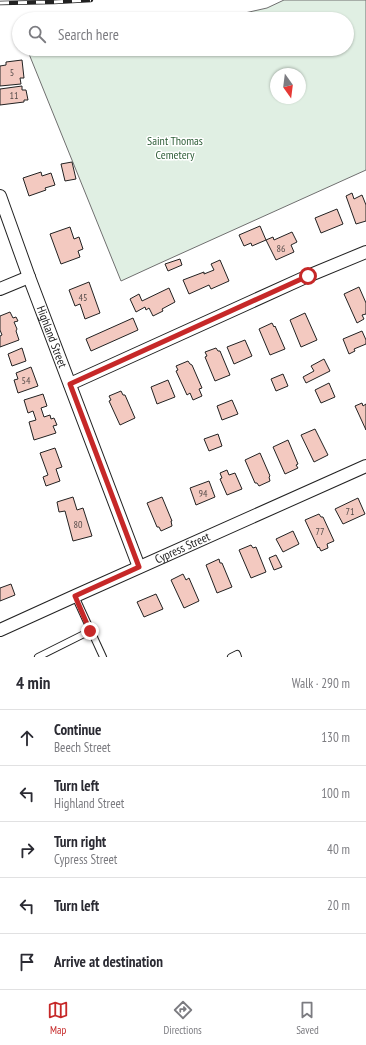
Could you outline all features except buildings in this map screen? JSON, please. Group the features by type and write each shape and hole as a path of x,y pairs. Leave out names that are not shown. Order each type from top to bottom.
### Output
{"street":[{"name":"Highland Street","path":"0,196 29,277 139,567"},
{"path":"70,384 308,276 366,252"},
{"path":"0,289 29,277"},
{"name":"Cypress Street","path":"0,630 366,466"}],"lane":[{"path":"75,596 103,657"},
{"path":"38,657 90,631"},
{"path":"231,657 237,654 238,657"}],"green space":[{"name":"Saint Thomas Cemetery","path":"284,0 366,0 366,170 121,281 30,56 354,56 354,12 249,12 267,8"}],"railway":[{"path":"0,3 91,0"}],"route":[{"path":"90,631 75,596 139,567 70,384 308,276"}]}
